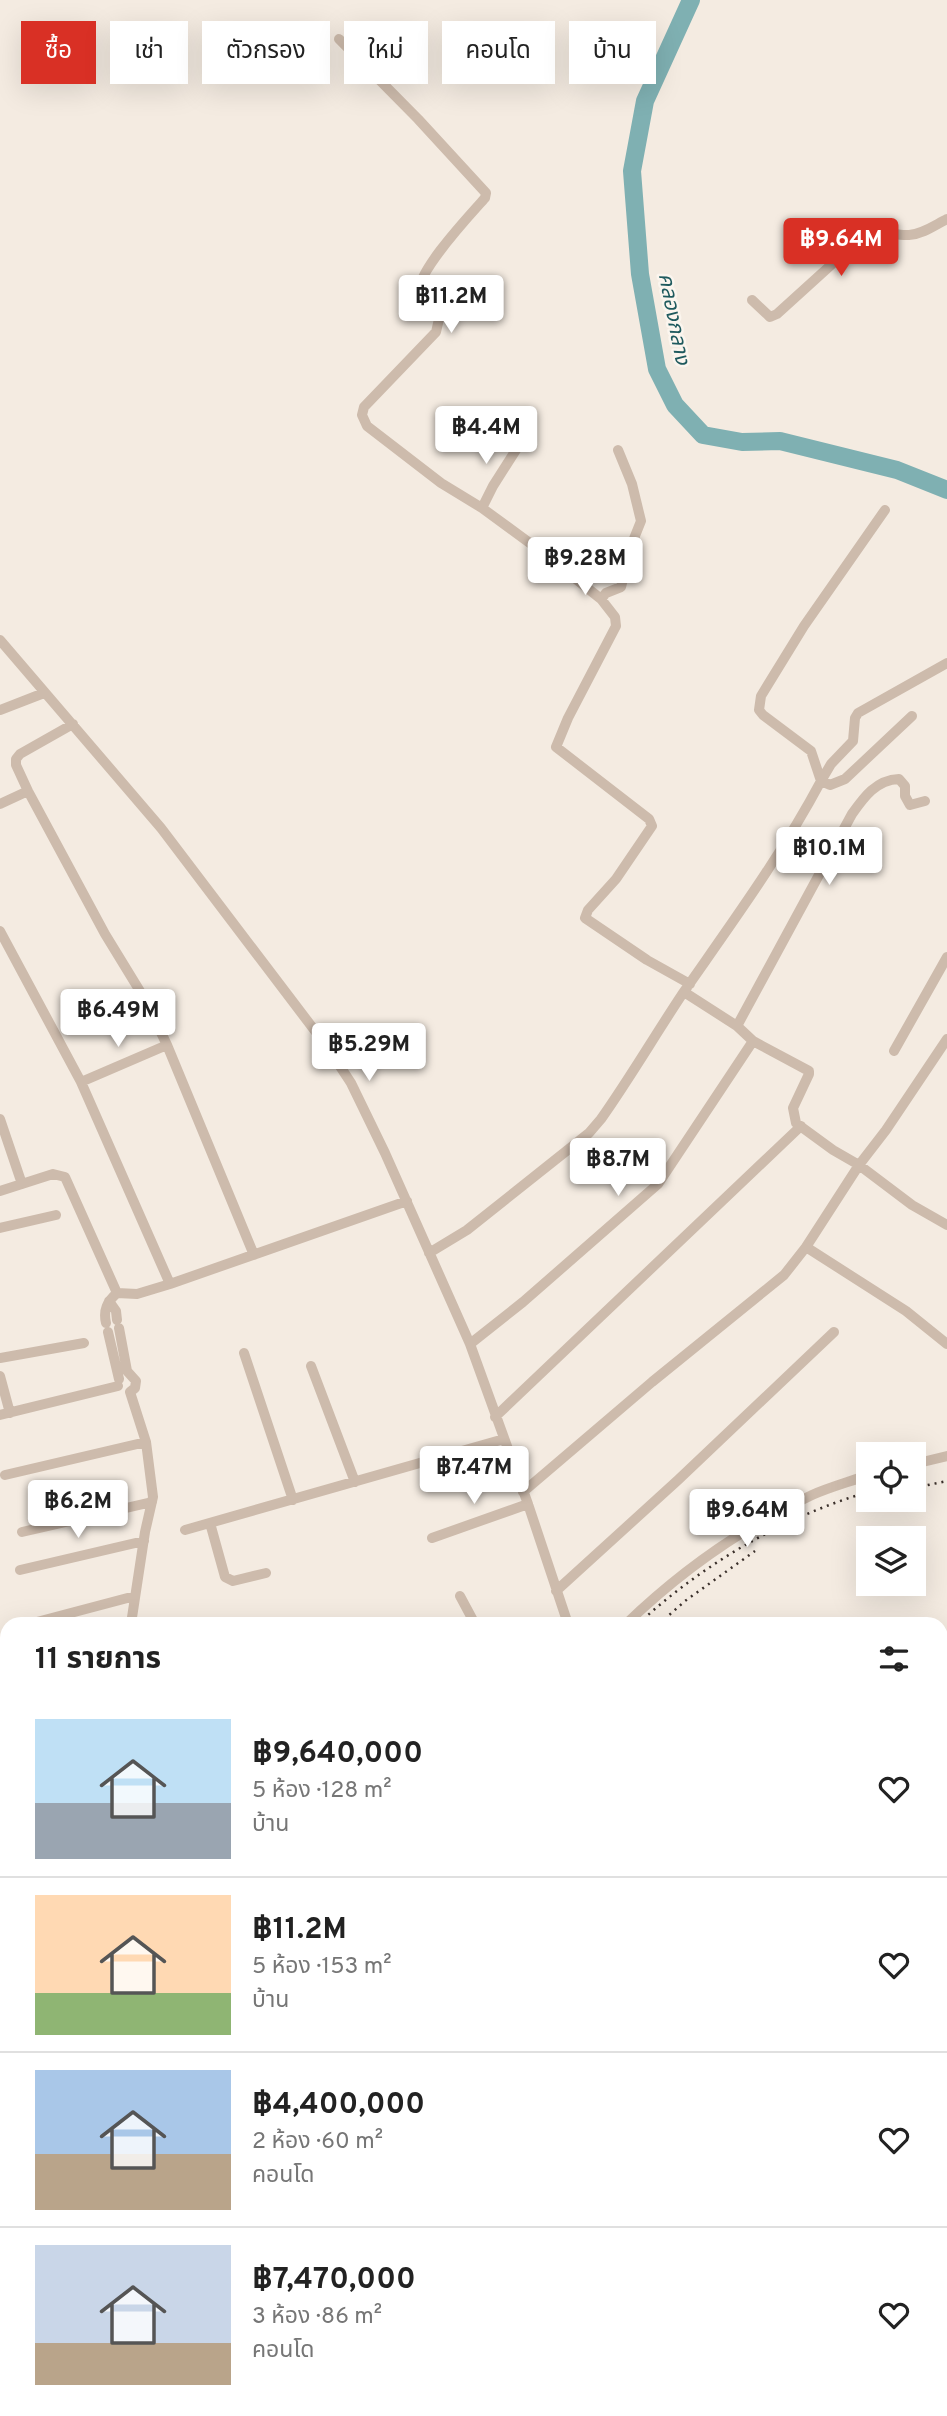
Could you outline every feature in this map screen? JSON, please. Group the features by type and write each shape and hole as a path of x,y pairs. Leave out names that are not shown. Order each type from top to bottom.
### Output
{"street":[{"path":"339,39 486,193 485,198 431,262 421,281 419,292 439,319 436,332 364,407 362,415 367,426 441,483 482,508 542,552 601,599 615,617 616,626 568,718 556,747 649,819 652,826 616,879 588,910 585,918 687,988 753,1041 809,1071 793,1108 794,1119 912,1205 947,1225"},
{"path":"752,300 770,317 777,314 863,236 878,231 910,235 947,219"},
{"path":"482,508 521,442"},
{"path":"601,599 621,587 631,546 641,521 632,484 618,450"},
{"path":"885,510 811,616 761,696 759,710 811,751 821,781 830,785 845,779 912,716"},
{"path":"0,640 161,828 328,1048 351,1083 470,1344 565,1617"},
{"path":"429,1253 467,1230 589,1133 606,1112 750,898 831,764 853,741 858,713 947,663"},
{"path":"0,710 44,693"},
{"path":"73,724 20,754 16,765 105,934 146,1001 167,1045 254,1255"},
{"path":"737,1026 852,814 865,796 884,781 899,779 905,786 905,796 910,805 925,801"},
{"path":"0,804 28,791"},
{"path":"0,931 81,1082 170,1284"},
{"path":"894,1051 947,957"},
{"path":"523,1492 652,1382 784,1275 806,1247 859,1165 947,1039"},
{"path":"470,1344 523,1302 658,1184 753,1041"},
{"path":"81,1082 167,1045"},
{"path":"0,1119 22,1184"},
{"path":"495,1417 801,1126"},
{"path":"0,1191 53,1174 61,1174 67,1180 113,1297 116,1311 112,1326 123,1391 130,1392"},
{"path":"113,1297 137,1294 170,1284 407,1201"},
{"path":"0,1228 56,1215"},
{"path":"806,1247 906,1311 947,1343"},
{"path":"556,1591 834,1332"},
{"path":"0,1358 84,1343"},
{"path":"244,1353 293,1500"},
{"path":"311,1366 355,1482"},
{"path":"0,1376 5,1414 134,1378 136,1385 130,1392"},
{"path":"130,1392 146,1442 152,1502 132,1617"},
{"path":"185,1530 504,1439"},
{"path":"5,1475 146,1442"},
{"path":"926,1461 947,1456"},
{"path":"634,1617 680,1574 737,1536 814,1494 856,1479"},
{"path":"22,1532 152,1502"},
{"path":"432,1538 528,1504"},
{"path":"210,1523 225,1577 233,1581 266,1573"},
{"path":"20,1570 144,1541"},
{"path":"56,1617 135,1596"},
{"path":"460,1596 471,1617"}],"waterway":[{"name":"คลองกลาง","path":"691,0 645,101 632,171 640,274 657,369 675,405 703,435 742,442 780,441 897,470 947,490"}],"railway":[{"path":"926,1485 947,1481"},
{"path":"646,1617 689,1582 746,1545 805,1515 856,1496"},
{"path":"667,1617 755,1551"}]}
